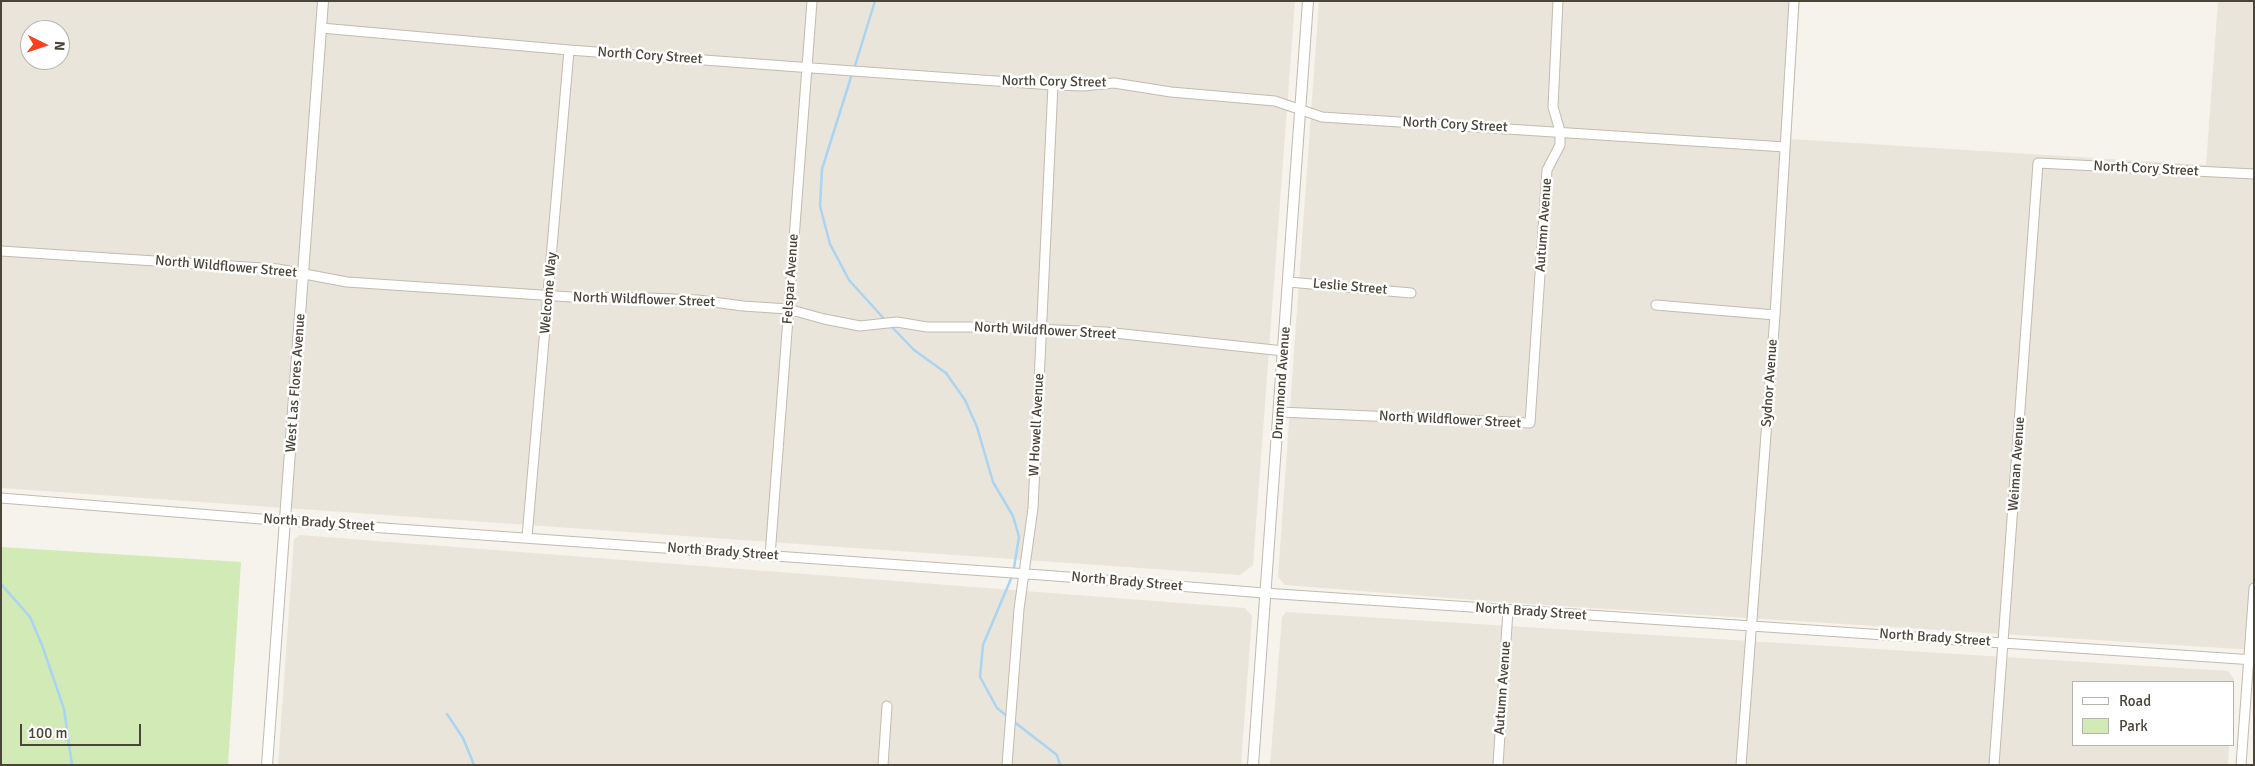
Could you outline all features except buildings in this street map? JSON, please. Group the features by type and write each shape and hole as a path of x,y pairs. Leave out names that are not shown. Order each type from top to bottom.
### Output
{"street":[{"name":"West Las Flores Avenue","path":"267,765 323,1"},
{"name":"Felspar Avenue","path":"770,556 812,1"},
{"name":"Drummond Avenue","path":"1253,765 1264,593 1280,412 1308,1"},
{"name":"Autumn Avenue","path":"1530,423 1547,170 1560,145 1560,131 1553,108 1558,1"},
{"name":"Sydnor Avenue","path":"1741,765 1775,315 1794,1"},
{"name":"North Cory Street","path":"321,28 569,50 807,68 1053,85 1114,83 1171,92 1275,101 1300,108 1310,114 1330,118 1560,131 1785,147"},
{"name":"Welcome Way","path":"528,537 569,50"},
{"name":"W Howell Avenue","path":"1007,765 1019,609 1032,508 1053,85"},
{"name":"North Cory Street","path":"2038,163 2254,174"},
{"name":"Weiman Avenue","path":"1994,765 2038,163"},
{"name":"North Wildflower Street","path":"1,251 278,269 347,282 549,296 698,300 788,309 860,326 897,322 926,327 1105,332 1284,351"},
{"name":"Leslie Street","path":"1289,282 1410,293"},
{"path":"1656,305 1775,315"},
{"name":"North Wildflower Street","path":"1280,412 1530,423"},
{"name":"North Brady Street","path":"1,498 286,521 528,537 1264,593 2251,660"},
{"path":"2241,765 2251,660 2254,588"},
{"name":"Autumn Avenue","path":"1498,765 1508,610"},
{"path":"883,765 887,706"}],"shaded area":[{"path":"1,1 1295,1 1253,565 1240,575 1,488"},
{"path":"1319,1 1800,1 1791,139 2206,165 2218,1 2254,1 2254,650 1512,603 1285,585 1278,577"},
{"path":"300,535 1245,608 1252,616 1241,765 278,765 294,539"},
{"path":"1286,612 2228,671 2234,681 2072,681 2072,746 2229,746 2228,765 1270,765 1282,617"}],"green space":[{"path":"1,547 241,562 228,765 1,765"}],"waterway":[{"path":"854,69 875,1"},
{"path":"852,74 822,169 820,206 830,244 849,280 886,321"},
{"path":"890,325 914,350 946,373 965,400 977,427 993,482 1013,516 1019,537 1013,574 983,645 980,677 997,708 1008,717"},
{"path":"1,584 30,617 42,645 64,709 72,765"},
{"path":"447,714 463,738 474,765"},
{"path":"1013,721 1057,755 1060,765"}]}
